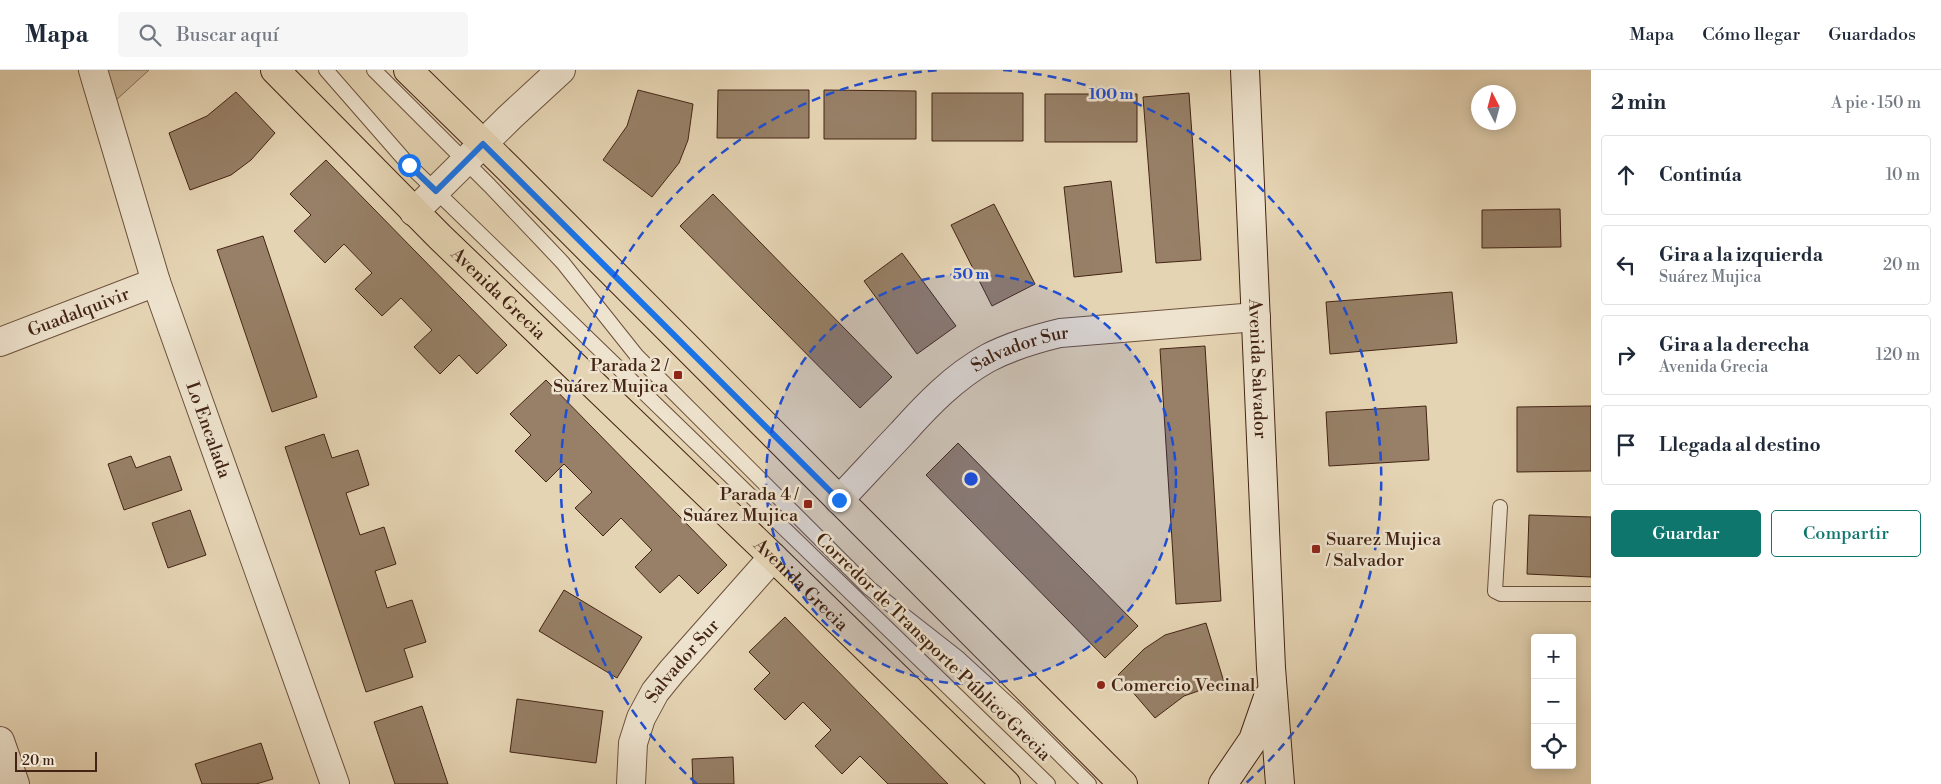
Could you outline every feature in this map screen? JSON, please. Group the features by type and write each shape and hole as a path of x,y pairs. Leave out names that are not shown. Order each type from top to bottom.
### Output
{"main road":[{"name":"Avenida Grecia","path":"275,70 414,212 1006,784"},
{"path":"408,70 474,152 839,500 1123,784"}],"street":[{"name":"Lo Encalada","path":"93,70 156,282 335,784"},
{"path":"414,212 561,70"},
{"name":"Avenida Salvador","path":"1245,70 1271,668 1280,784"},
{"name":"Guadalquivir","path":"0,342 156,282"},
{"name":"Salvador Sur","path":"839,500 938,394 963,373 1013,346 1060,333 1256,316"},
{"name":"Salvador Sur","path":"631,784 633,743 641,718 655,692 773,557"},
{"name":"Avenida Salvador","path":"1223,784 1246,753 1260,724 1269,695 1271,668"},
{"path":"0,741 15,784"}],"lane":[{"name":"Corredor de Transporte Público Grecia","path":"326,70 409,165 1048,784"},
{"name":"Corredor de Transporte Público Grecia","path":"374,70 474,152 637,356 869,588 957,657 1015,710 1089,784"},
{"path":"1500,506 1495,591 1502,594 1591,594"}],"shaded area":[{"path":"106,70 149,70 115,101"}],"building":[{"path":"638,90 693,104 688,140 679,163 652,197 603,160 627,126"},
{"path":"718,90 809,90 809,138 717,138"},
{"path":"824,90 916,91 916,139 824,139"},
{"path":"236,92 275,133 251,160 231,175 190,190 169,133 207,116"},
{"path":"932,93 1023,93 1023,141 932,141"},
{"path":"1189,93 1201,260 1156,263 1143,97"},
{"path":"1045,94 1137,94 1137,142 1045,142"},
{"path":"326,160 507,345 477,374 459,355 440,374 414,347 432,330 401,298 382,316 355,289 372,273 344,244 325,263 294,231 311,215 290,194"},
{"path":"1111,181 1122,272 1074,277 1064,187"},
{"path":"713,194 892,377 860,408 680,226"},
{"path":"994,204 1035,284 992,306 951,225"},
{"path":"1560,209 1561,247 1482,248 1482,210"},
{"path":"263,236 317,397 272,412 217,250"},
{"path":"902,253 956,326 917,354 864,281"},
{"path":"1452,292 1457,343 1330,354 1326,302"},
{"path":"1205,346 1221,601 1176,604 1160,349"},
{"path":"546,380 727,565 698,594 679,575 660,593 635,567 652,550 621,518 603,536 575,508 592,492 564,464 546,482 515,451 531,435 510,414"},
{"path":"1426,406 1429,460 1329,466 1326,412"},
{"path":"1591,406 1591,471 1517,472 1517,407"},
{"path":"324,434 332,458 358,450 369,485 346,493 360,535 384,527 396,564 375,571 387,608 412,600 426,642 404,649 413,677 366,692 285,447"},
{"path":"958,443 1138,626 1105,658 926,475"},
{"path":"131,456 136,468 170,456 182,490 124,510 108,464"},
{"path":"190,510 206,555 168,568 152,523"},
{"path":"1529,515 1591,517 1591,577 1527,574"},
{"path":"564,590 642,637 617,678 539,631"},
{"path":"785,617 948,784 888,784 860,756 842,774 815,746 831,730 803,702 785,720 754,689 770,673 749,652"},
{"path":"1206,623 1224,682 1184,696 1155,718 1118,675 1144,649 1165,635"},
{"path":"517,699 603,711 596,763 510,752"},
{"path":"422,706 448,784 395,784 374,722"},
{"path":"261,743 273,779 256,784 202,784 195,764"},
{"path":"733,757 734,784 693,784 692,759"}],"place":[{"name":"Parada 2 / Suárez Mujica","path":"678,375"},
{"name":"Parada 4 / Suárez Mujica","path":"808,504"},
{"name":"Suarez Mujica / Salvador","path":"1316,549"},
{"name":"Comercio Vecinal","path":"1101,685"}],"route":[{"path":"409,165 436,191 483,144 839,500"}]}
